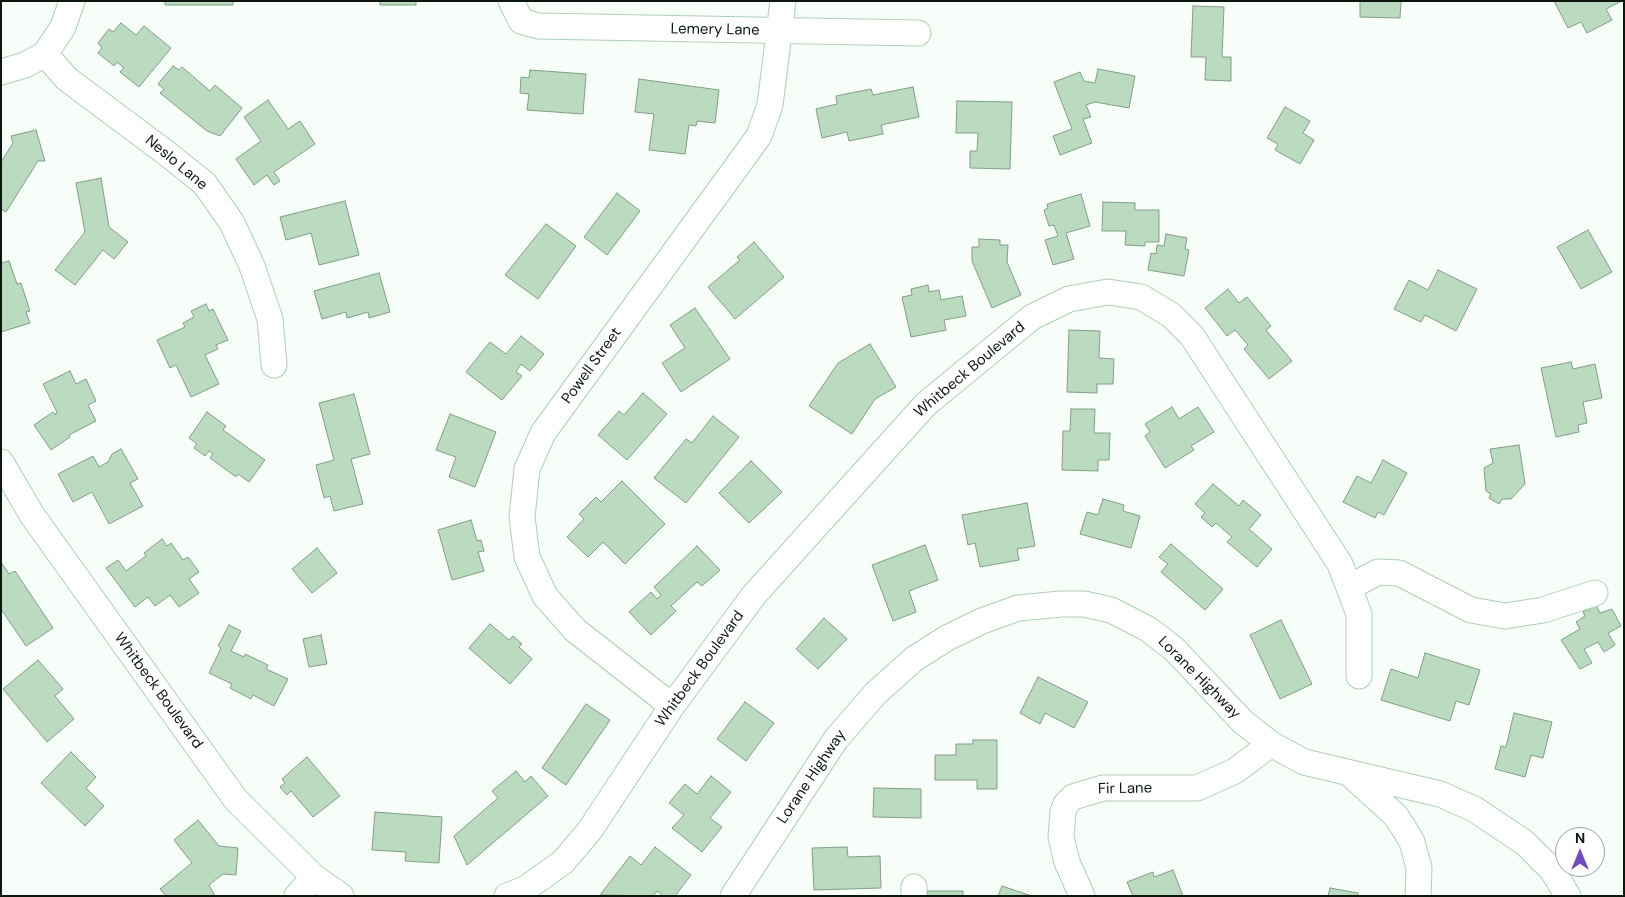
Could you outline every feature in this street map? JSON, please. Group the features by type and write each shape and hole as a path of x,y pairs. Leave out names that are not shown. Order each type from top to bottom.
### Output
{"street":[{"path":"1,72 25,65 45,54 63,27 72,1"},
{"name":"Powell Street","path":"672,706 575,630 545,596 527,557 522,516 526,469 543,433 759,136 770,105 783,1"},
{"name":"Lemery Lane","path":"513,8 520,21 538,26 780,32 918,33"},
{"name":"Neslo Lane","path":"45,54 66,79 205,184 232,223 252,266 270,319 274,365"},
{"name":"Whitbeck Boulevard","path":"507,896 525,889 563,862 590,830 672,706 754,595 926,404 1032,317 1069,299 1089,294 1126,293 1140,297 1158,305 1192,336 1340,564 1350,586 1359,614 1359,676"},
{"name":"Whitbeck Boulevard","path":"1,462 32,515 236,800 314,877 342,896"},
{"path":"1350,586 1378,572 1399,573 1471,610 1505,616 1543,610 1595,593"},
{"name":"Lorane Highway","path":"733,896 836,739 876,693 914,659 947,638 982,621 1018,608 1084,604 1111,610 1148,629 1174,649 1243,722 1271,744 1304,762 1440,794 1474,809 1525,843 1552,870 1568,896"},
{"name":"Fir Lane","path":"1082,896 1067,862 1061,837 1063,812 1072,797 1103,788 1197,788 1235,770 1271,744"},
{"path":"1350,774 1396,816 1405,830 1418,862 1418,896"},
{"path":"297,896 314,877"}],"building":[{"path":"165,1 233,1 233,5 165,5"},
{"path":"380,1 416,1 416,5 380,5"},
{"path":"1360,1 1401,1 1400,18 1360,17"},
{"path":"1554,1 1620,2 1606,9 1612,20 1587,33 1581,22 1568,28"},
{"path":"1193,6 1224,7 1222,57 1231,57 1231,81 1205,80 1206,57 1191,57"},
{"path":"121,23 136,35 144,26 171,48 139,87 120,72 124,68 117,62 114,66 98,53 102,48 98,43 109,29 113,32"},
{"path":"173,66 179,70 182,67 210,91 215,85 242,108 220,136 207,131 160,93 164,89 158,84"},
{"path":"1098,69 1135,76 1129,108 1095,102 1086,105 1091,117 1083,119 1092,143 1060,155 1053,136 1072,129 1054,82 1080,72 1084,81 1095,83"},
{"path":"530,70 586,74 583,114 527,110 529,94 520,93 521,77 529,78"},
{"path":"639,79 719,90 715,123 697,121 696,126 689,125 685,154 649,150 654,114 635,112"},
{"path":"913,87 919,117 881,125 883,134 849,141 847,132 822,138 816,109 837,104 836,96 871,89 873,95"},
{"path":"268,100 288,129 300,121 315,144 274,172 280,181 274,185 267,175 254,185 236,159 261,141 244,117"},
{"path":"957,101 1012,102 1010,169 970,168 970,151 977,151 978,133 956,133"},
{"path":"1285,107 1310,121 1303,133 1314,140 1300,164 1275,150 1278,144 1267,138"},
{"path":"36,130 45,161 38,161 6,212 1,209 1,162 13,143 11,136"},
{"path":"101,178 109,227 128,242 114,259 103,250 75,285 55,270 85,232 76,183"},
{"path":"617,193 640,211 607,255 584,237"},
{"path":"1081,194 1090,226 1066,233 1074,259 1053,265 1045,240 1058,236 1054,225 1049,226 1044,210 1048,208 1047,204"},
{"path":"345,201 359,255 319,265 311,233 286,240 280,217"},
{"path":"1103,202 1135,203 1135,210 1159,210 1159,242 1145,242 1145,246 1125,245 1126,231 1102,231"},
{"path":"546,224 576,246 538,299 505,275"},
{"path":"1588,230 1612,272 1581,289 1557,247"},
{"path":"1166,234 1187,238 1185,249 1189,250 1184,276 1148,270 1151,253 1156,254 1157,245 1164,246"},
{"path":"979,239 1000,240 1000,245 1008,245 1007,262 1021,295 992,308 972,261 972,247 979,247"},
{"path":"754,242 784,277 735,319 708,287 740,260 737,257"},
{"path":"9,261 17,284 21,283 30,311 26,312 30,323 1,332 1,263"},
{"path":"1438,270 1477,289 1456,331 1425,315 1421,322 1394,309 1409,280 1428,290"},
{"path":"379,273 390,312 369,318 368,312 347,318 346,312 322,319 314,291"},
{"path":"928,285 929,292 939,290 941,300 962,296 966,316 944,320 946,330 911,337 902,297 912,295 911,289"},
{"path":"1228,289 1239,303 1247,297 1271,326 1266,330 1292,361 1269,379 1244,349 1248,345 1235,330 1227,336 1205,308"},
{"path":"206,304 209,311 213,309 228,340 216,345 218,349 205,355 219,384 191,397 176,365 170,368 157,340 185,327 183,323 194,317 191,311"},
{"path":"695,308 730,359 681,392 662,363 685,348 670,325"},
{"path":"1069,330 1100,331 1099,358 1114,359 1113,384 1097,384 1097,393 1067,392"},
{"path":"521,336 544,354 530,371 521,364 516,372 522,376 502,400 466,372 490,342 506,354"},
{"path":"870,344 896,387 875,399 852,434 809,406 838,363"},
{"path":"1571,362 1573,369 1595,364 1602,398 1583,402 1587,423 1578,425 1579,432 1556,437 1541,368"},
{"path":"70,371 76,384 86,379 96,401 88,405 96,421 69,435 70,437 51,450 34,425 53,412 55,415 57,412 43,384"},
{"path":"643,393 667,414 627,460 598,435 619,411 624,415"},
{"path":"354,394 370,454 351,459 363,504 334,511 330,496 324,498 316,465 334,460 319,403"},
{"path":"1172,407 1179,419 1198,407 1214,432 1191,446 1194,450 1165,468 1145,436 1150,432 1145,424"},
{"path":"1071,409 1095,409 1094,433 1110,433 1109,460 1098,460 1098,471 1062,470 1063,431 1070,431"},
{"path":"207,412 226,426 223,430 265,460 249,482 238,474 236,477 210,458 213,454 209,451 205,456 194,448 197,444 189,438"},
{"path":"450,414 496,432 475,487 449,477 456,457 436,450"},
{"path":"713,416 739,437 686,503 654,478 686,439 692,443"},
{"path":"1519,445 1525,484 1511,499 1502,499 1499,504 1489,498 1491,494 1486,491 1484,468 1493,463 1490,449"},
{"path":"121,449 138,479 130,483 143,506 109,524 92,492 73,502 58,474 93,456 99,467 108,462 112,454"},
{"path":"1383,460 1407,473 1384,515 1378,512 1375,518 1343,502 1357,476 1371,483"},
{"path":"751,461 782,492 749,523 719,493"},
{"path":"622,481 665,524 625,564 603,542 588,557 567,537 584,519 579,514 596,497 601,502"},
{"path":"1213,484 1239,506 1243,500 1261,515 1249,529 1272,549 1257,567 1227,542 1232,537 1216,523 1212,527 1201,517 1205,513 1195,504"},
{"path":"1103,499 1124,505 1123,511 1140,516 1131,548 1080,534 1087,512 1098,515"},
{"path":"1027,503 1035,546 1017,549 1019,560 980,567 975,543 968,545 962,515"},
{"path":"471,520 477,541 481,540 484,551 478,552 484,571 452,580 438,530"},
{"path":"162,539 167,546 171,543 183,560 188,557 199,572 189,579 199,593 179,607 170,595 155,606 148,597 135,607 106,568 118,560 126,571 146,556 144,553"},
{"path":"1171,544 1223,589 1205,610 1161,572 1168,564 1159,557"},
{"path":"925,545 938,580 909,591 916,612 893,621 872,565"},
{"path":"697,546 720,570 702,586 697,582 671,606 676,611 651,635 629,612 651,592 657,599 661,595 654,587"},
{"path":"317,548 337,573 312,593 292,569"},
{"path":"1,562 9,574 15,571 53,628 26,646 1,609"},
{"path":"1596,605 1600,613 1612,609 1621,626 1608,633 1615,645 1604,652 1598,642 1584,649 1592,663 1580,669 1561,640 1580,629 1576,622 1585,616 1583,612"},
{"path":"824,618 847,639 818,669 796,649"},
{"path":"1281,620 1312,684 1280,699 1250,635"},
{"path":"490,624 509,640 513,636 522,644 519,647 532,659 510,684 469,648"},
{"path":"229,625 241,631 231,651 244,657 245,654 268,665 266,669 288,679 274,706 253,695 251,699 230,688 232,684 209,673 221,648 218,646"},
{"path":"321,635 327,664 309,667 303,639"},
{"path":"1425,653 1480,670 1469,705 1456,701 1450,721 1381,700 1391,669 1418,678"},
{"path":"38,660 63,689 55,696 74,719 47,742 3,689"},
{"path":"1038,677 1088,702 1074,728 1045,713 1040,724 1020,713"},
{"path":"745,702 774,723 746,761 717,739"},
{"path":"586,704 610,720 566,785 542,768"},
{"path":"1514,713 1552,722 1543,758 1531,755 1525,777 1495,769 1501,746 1506,747"},
{"path":"973,740 997,740 997,789 977,789 977,780 935,780 935,755 956,755 956,744 973,744"},
{"path":"71,752 96,777 86,788 104,806 85,826 41,783"},
{"path":"307,757 340,796 313,817 291,791 287,795 280,787 285,783 282,779"},
{"path":"516,771 525,782 531,776 548,796 467,865 454,836 498,798 492,791"},
{"path":"711,776 731,792 710,818 722,827 702,852 672,828 684,815 669,803 685,784 697,794"},
{"path":"874,788 921,789 921,818 873,817"},
{"path":"375,812 442,817 439,863 405,861 406,852 372,850"},
{"path":"198,820 219,846 238,848 236,875 223,874 209,885 215,896 166,896 160,889 192,863 174,840"},
{"path":"655,847 691,875 675,896 663,896 657,891 653,896 600,895 630,856 641,865"},
{"path":"847,847 848,857 880,856 881,888 814,890 812,848"},
{"path":"1173,870 1183,896 1133,896 1127,882 1153,872 1154,877"},
{"path":"1002,886 1032,896 998,896"},
{"path":"1330,888 1358,893 1358,896 1328,896"},
{"path":"927,891 963,891 963,896 927,896"}]}
